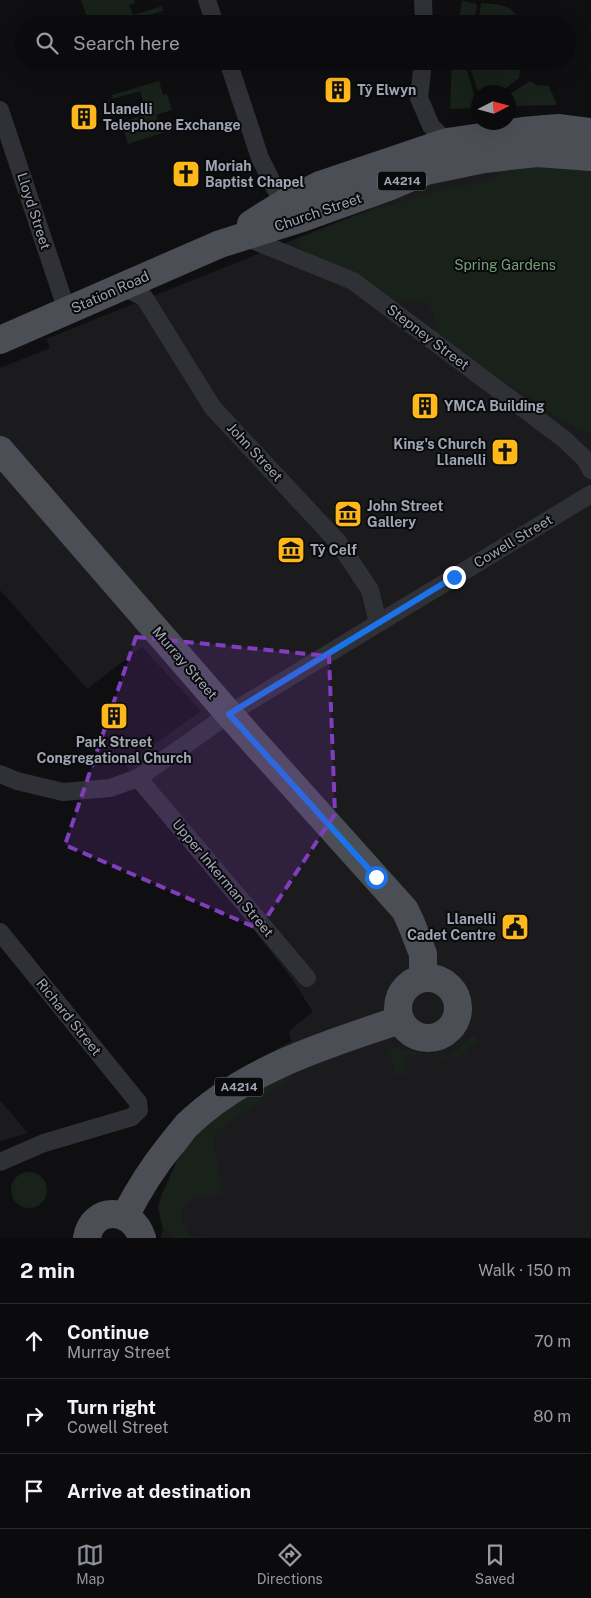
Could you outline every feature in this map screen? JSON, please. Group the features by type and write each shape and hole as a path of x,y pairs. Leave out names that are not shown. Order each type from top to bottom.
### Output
{"main road":[{"name":"A4214","path":"232,240 291,212 320,185 447,142 558,128 591,132"},
{"name":"Church Street","path":"291,212 388,187 426,171 484,159 537,153 591,157"},
{"name":"Station Road","path":"0,340 232,240"},
{"name":"Murray Street","path":"0,450 229,714 405,910 412,923 423,954 423,978"},
{"path":"423,978 440,980 450,987 456,997 458,1008 457,1018 450,1029 442,1035 429,1039 413,1034 404,1026 398,1011 399,1000 406,988 414,981 423,978"},
{"name":"A4214","path":"125,1216 144,1181 162,1156 187,1126 213,1103 255,1076 293,1057 400,1020"},
{"path":"87,1238 92,1224 110,1214 125,1216 134,1222 142,1238"}],"street":[{"path":"207,0 212,15"},
{"path":"422,0 423,15"},
{"path":"231,70 260,158 291,212"},
{"path":"422,70 419,98 431,126 447,142"},
{"name":"Lloyd Street","path":"0,110 67,311"},
{"name":"Stepney Street","path":"232,240 353,281 564,438 585,459 591,470"},
{"name":"John Street","path":"122,287 144,297 213,408 338,542 370,590 378,623"},
{"name":"Cowell Street","path":"0,774 17,782 63,792 110,788 138,778 229,714 591,494"},
{"name":"Upper Inkerman Street","path":"138,778 307,978"},
{"name":"Richard Street","path":"0,932 138,1102 139,1110 132,1118 44,1143 0,1162"}],"highlighted area":[{"path":"136,637 329,656 335,814 259,929 65,845"}],"shaded area":[{"path":"591,164 591,1238 160,1238 163,1229 158,1207 182,1150 290,1069 277,1048 292,1041 289,1035 291,1029 313,1012 292,979 125,765 201,711 142,647 87,689 0,590 0,368 50,348 46,339 462,172"},
{"path":"0,1100 28,1133 0,1141"}],"green space":[{"path":"81,0 134,0 135,3 129,5 133,15 86,15"},
{"path":"462,1 477,4 475,15 460,15"},
{"path":"481,3 505,6 515,15 479,15"},
{"path":"162,6 163,11 150,15 133,15"},
{"path":"452,70 467,70 471,85 471,108 450,109"},
{"path":"471,70 520,70 519,78 510,85 476,85"},
{"path":"159,81 163,95 167,94 172,110 156,115 160,128 177,123 178,128 128,144 121,122 147,114 140,91 113,99 112,95"},
{"path":"531,81 536,85 549,86 557,105 516,106 516,90"},
{"name":"Spring Gardens","path":"537,163 591,167 591,433 562,420 434,335 434,316 425,301 409,300 393,308 301,252 299,248 302,237 372,210 458,185 473,185 497,178 504,168"},
{"path":"473,1035 478,1041 460,1056 441,1059 441,1056 450,1055"},
{"path":"393,1048 416,1051 416,1055 405,1055 403,1058 405,1074 395,1076 393,1061 388,1055"},
{"path":"290,1070 294,1078 218,1130 213,1136 222,1195 204,1196 188,1201 182,1215 190,1235 206,1238 175,1238 163,1229 158,1207 182,1150 201,1128 242,1096"},
{"path":"29,1172 36,1173 42,1177 46,1183 46,1197 42,1203 36,1207 29,1208 22,1207 16,1203 12,1197 11,1190 12,1183 16,1177 22,1173"}],"place":[{"name":"Tŷ Elwyn","path":"338,90"},
{"name":"Llanelli Telephone Exchange","path":"84,117"},
{"name":"Moriah Baptist Chapel","path":"186,174"},
{"name":"YMCA Building","path":"425,406"},
{"name":"King's Church Llanelli","path":"505,452"},
{"name":"John Street Gallery","path":"348,514"},
{"name":"Tŷ Celf","path":"291,550"},
{"name":"Park Street Congregational Church","path":"114,716"},
{"name":"Llanelli Cadet Centre","path":"515,927"}],"route":[{"path":"376,877 229,714 454,577"}]}
